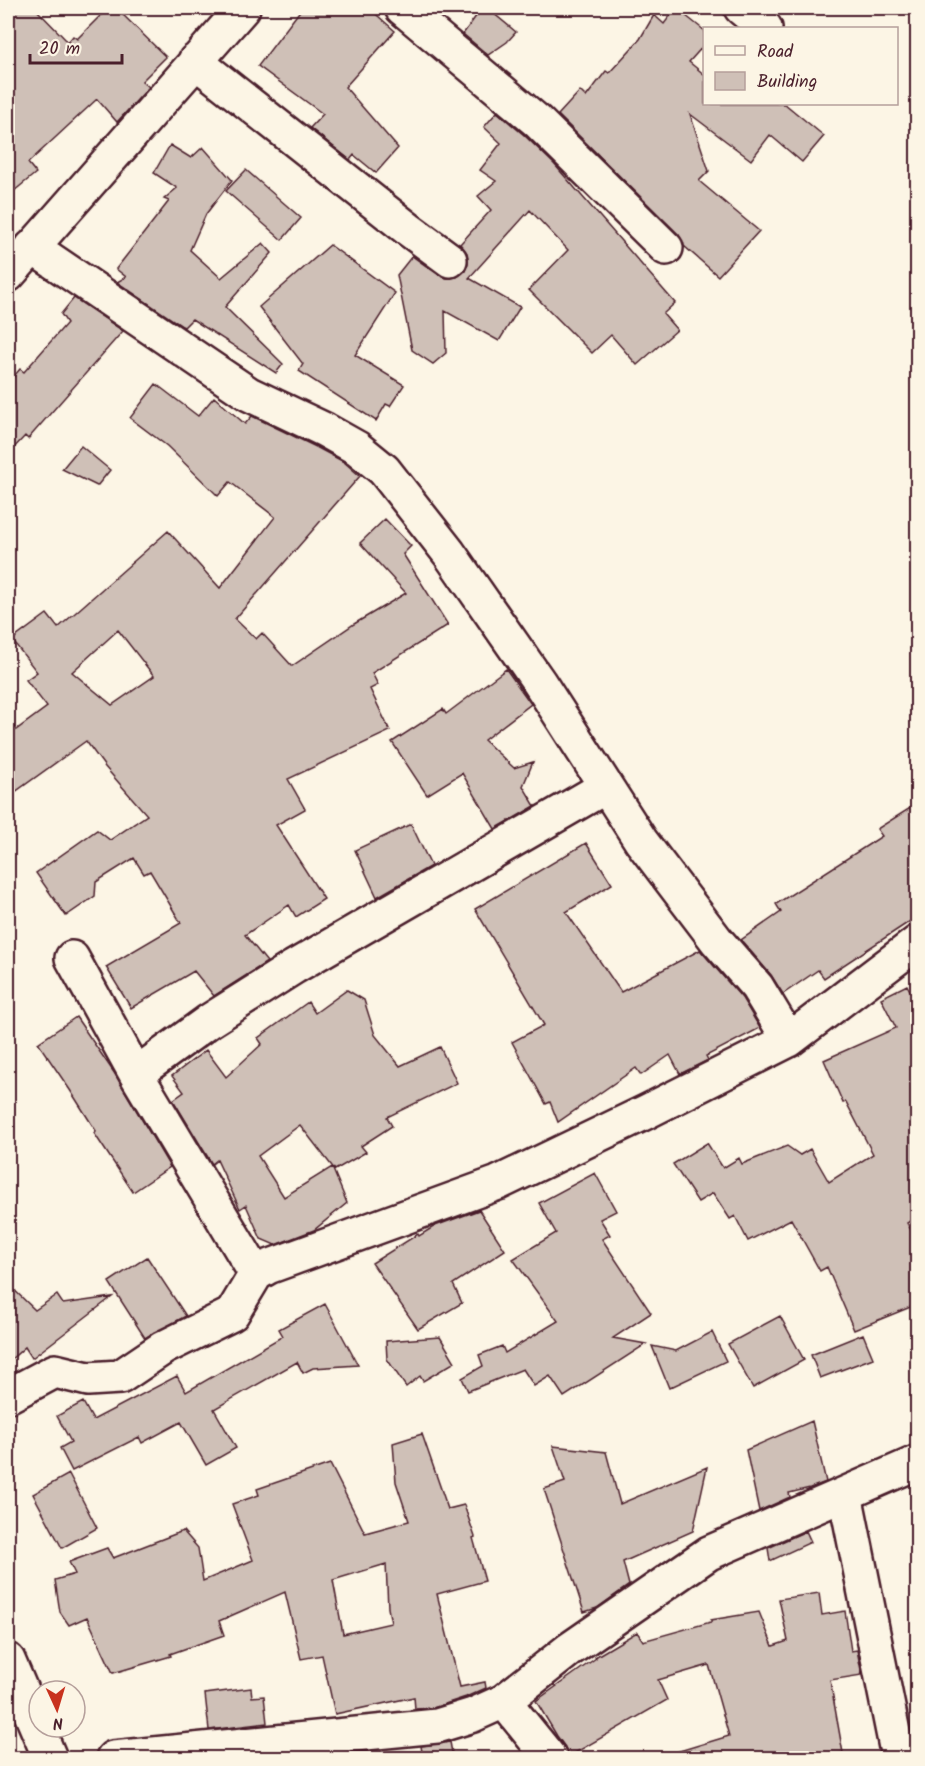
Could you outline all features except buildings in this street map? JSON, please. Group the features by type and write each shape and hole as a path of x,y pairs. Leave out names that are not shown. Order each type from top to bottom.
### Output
{"street":[{"path":"8,275 243,8"},
{"path":"402,8 537,121 666,248"},
{"path":"741,8 764,27"},
{"path":"195,60 450,260"},
{"path":"32,247 249,394 357,448 384,470 449,554 533,673 641,841 717,941 757,987 789,1040"},
{"path":"136,1074 209,1021 294,967 605,787"},
{"path":"8,1396 55,1371 88,1379 120,1377 163,1348 232,1314 256,1274 268,1267 498,1183 646,1112 789,1040 918,942"},
{"path":"72,958 136,1074 256,1274"},
{"path":"113,1758 437,1726 473,1716 504,1701 570,1649 708,1553 918,1462"},
{"path":"845,1494 898,1757"},
{"path":"8,1660 50,1758"},
{"path":"504,1701 550,1758"}]}
